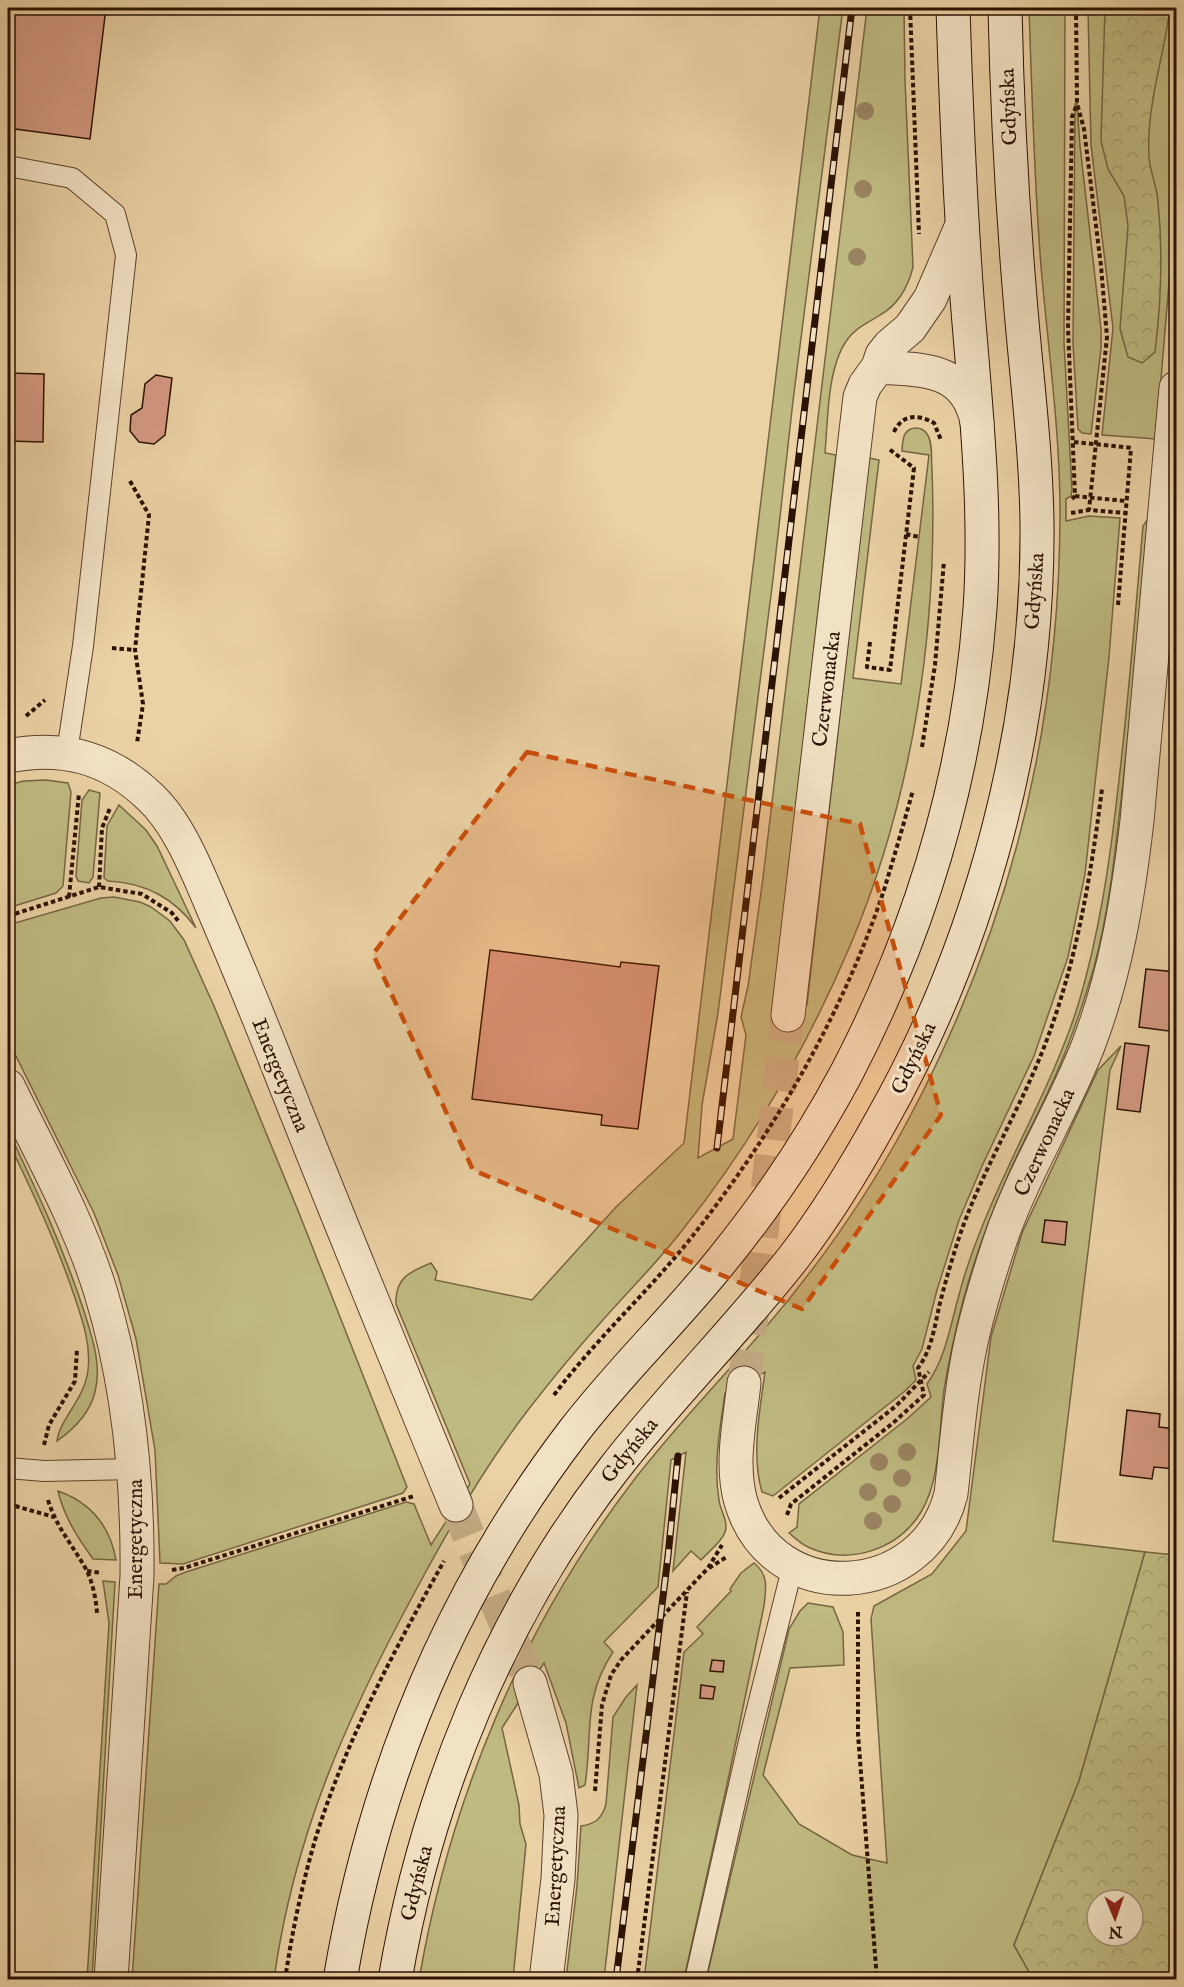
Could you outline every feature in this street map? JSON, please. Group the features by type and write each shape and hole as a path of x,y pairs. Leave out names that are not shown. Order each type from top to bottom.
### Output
{"street":[{"path":"340,1980 361,1874 382,1797 441,1650 481,1574 516,1515 572,1433 611,1385 723,1259 792,1164 846,1073 876,1011 925,889 944,827 956,776 969,702 980,606 982,541 977,422 962,225 953,8"},
{"name":"Gdyńska","path":"395,1980 413,1890 441,1797 476,1705 520,1615 564,1540 608,1476 647,1427 735,1328 796,1254 845,1183 883,1118 927,1031 952,971 984,880 1008,786 1021,722 1032,626 1037,529 1033,434 1020,302 1011,172 1005,8"},
{"name":"Czerwonacka","path":"788,1015 858,414 865,385 878,368 886,350 909,328 930,299 962,225"},
{"path":"878,368 922,369 950,379 971,405 977,422"},
{"name":"Czerwonacka","path":"744,1383 736,1471 741,1502 762,1541 780,1557 793,1565 824,1577 858,1579 895,1566 928,1539 947,1509 951,1494 967,1364 1001,1239 1027,1177 1074,1080 1106,991 1123,918 1137,821 1171,515 1176,388"},
{"name":"Energetyczna","path":"8,756 32,751 78,755 122,775 150,796 173,826 192,861 248,992 456,1505"},
{"name":"Energetyczna","path":"8,1086 70,1214 101,1293 127,1406 138,1521 137,1576 111,1980"},
{"name":"Energetyczna","path":"530,1683 556,1774 561,1815 558,1879 546,1980"}],"lane":[{"path":"8,166 72,178 114,214 126,255 83,646 78,755"},
{"path":"8,1468 44,1471 134,1469"},
{"path":"695,1980 749,1741 793,1565"}],"path":[{"path":"910,8 919,234"},
{"path":"1076,8 1077,104 1084,129 1106,321 1107,350 1089,510"},
{"path":"1076,496 1068,328 1072,117 1077,104"},
{"path":"890,461 895,429 907,418 916,416 934,423 939,430 941,446"},
{"path":"99,887 102,828 137,743 143,704 135,650 149,515 105,436"},
{"path":"1074,442 1143,449"},
{"path":"871,633 867,667 890,670 914,468 891,450 880,448"},
{"path":"1118,606 1131,448"},
{"path":"1066,503 1076,496 1126,501"},
{"path":"1066,515 1089,510 1171,515"},
{"path":"906,534 919,537"},
{"path":"921,754 937,653 944,553"},
{"path":"69,897 79,787 78,755"},
{"path":"786,1520 790,1504 893,1423 924,1395 918,1368 930,1344 944,1285 962,1230 992,1158 1032,1077 1067,982 1087,890 1102,784"},
{"path":"553,1397 571,1372 690,1239 758,1147 788,1100 824,1031 862,947 883,892 913,788"},
{"path":"8,916 99,887 142,894 172,914 183,929"},
{"path":"76,1344 75,1382 46,1434 44,1471 49,1503 55,1517 87,1571 96,1602 98,1622"},
{"path":"776,1500 896,1406 931,1369"},
{"path":"184,1568 421,1494"},
{"path":"8,1504 55,1517"},
{"path":"561,1815 572,1811 597,1788 602,1705 611,1675 621,1660 708,1568 720,1546 726,1542"},
{"path":"285,1980 316,1836 341,1767 370,1701 448,1555"},
{"path":"708,1568 730,1555"},
{"path":"858,1579 858,1734 877,1980"},
{"path":"637,1980 687,1591"}],"highlighted area":[{"path":"527,752 860,824 941,1115 802,1309 473,1170 373,954"}],"green space":[{"path":"820,8 843,8 718,1013 702,1105 698,1158 733,1139 746,1035 741,1017 748,986 763,878 867,8 904,8 913,267 908,282 897,301 858,329 847,340 840,352 832,379 825,453 836,455 771,1024 807,1005 869,458 879,460 853,678 901,684 929,455 902,451 905,434 916,428 927,434 931,451 933,530 931,590 917,712 890,831 872,889 850,946 797,1057 733,1162 674,1240 555,1376 512,1431 482,1475 429,1567 368,1684 327,1778 295,1875 274,1979 132,1980 159,1584 166,1584 186,1572 406,1502 414,1504 431,1545 470,1484 396,1304 396,1295 401,1282 410,1273 431,1263 437,1272 435,1280 532,1300 616,1207 684,1143"},
{"path":"1029,8 1065,8 1064,342 1072,490 1071,496 1066,499 1066,521 1089,516 1120,518 1109,657 1085,874 1068,957 1034,1056 959,1220 937,1290 922,1349 913,1366 916,1380 773,1496 762,1492 757,1463 759,1417 765,1372 725,1393 718,1447 717,1487 726,1524 725,1532 718,1543 701,1560 691,1551 673,1571 686,1452 671,1460 658,1587 604,1642 613,1652 603,1669 593,1701 585,1785 579,1788 566,1723 544,1663 502,1728 519,1805 520,1824 526,1844 513,1979 419,1980 450,1846 471,1781 496,1717 525,1655 558,1594 594,1536 634,1480 801,1284 858,1205 907,1122 943,1050 974,977 1000,902 1022,826 1038,749 1050,671 1058,592 1060,512 1058,450 1039,234"},
{"path":"1088,8 1176,8 1176,199 1156,439 1102,435 1113,328 1091,145"},
{"path":"1105,8 1170,8 1153,100 1149,138 1150,163 1160,221 1159,315 1155,352 1142,363 1128,357 1120,329 1128,226 1124,196 1108,169 1101,141"},
{"path":"1077,103 1101,329 1101,348 1091,434 1082,433 1078,429 1073,343 1075,104"},
{"path":"1148,519 1124,773 1110,888 1099,947 1069,1043 1000,1194 973,1267 948,1367 936,1469 928,1499 911,1525 886,1545 855,1554 823,1553 805,1546 789,1533 797,1527 799,1504 907,1419 931,1397 927,1384 943,1352 975,1244 1046,1087 1079,1002 1103,900 1125,729 1143,526"},
{"path":"46,780 68,783 71,792 63,886 56,893 8,908 8,785 24,781"},
{"path":"89,790 100,793 93,877 89,883 78,881 76,876 82,800"},
{"path":"119,805 146,830 157,846 196,928 178,908 158,894 135,885 108,881 104,878 107,826"},
{"path":"114,897 140,902 151,907 170,921 184,940 214,1006 299,1213 407,1487 403,1493 183,1564 160,1563 155,1450 136,1339 118,1275 94,1213 8,1040 8,925 101,898"},
{"path":"1121,1046 1110,1070 1053,1541 1145,1552 1079,1781 1014,1945 1033,1979 706,1980 789,1629 808,1603 833,1607 843,1632 844,1665 790,1668 763,1775 799,1824 852,1855 887,1863 871,1619 874,1606 932,1574 966,1531 991,1337 1022,1233 1098,1070"},
{"path":"8,1130 67,1264 84,1311 97,1361 97,1382 93,1400 80,1420 57,1441 63,1424 86,1380 89,1361 86,1334 60,1258 8,1141"},
{"path":"58,1491 81,1502 98,1517 109,1537 116,1560 93,1559 68,1518"},
{"path":"1145,1552 1176,1555 1176,1979 1033,1979 1014,1945 1079,1781"},
{"path":"754,1563 764,1577 766,1588 764,1606 684,1979 644,1980 684,1652 703,1634 697,1627 731,1591 730,1589 741,1573"},
{"path":"103,1581 115,1582 92,1979 87,1980 109,1623"},
{"path":"637,1685 604,1979 566,1979 577,1886 581,1826 591,1824 600,1817 606,1804 613,1717"}],"building":[{"path":"8,8 106,8 90,139 8,128"},
{"path":"8,373 44,374 43,442 8,441"},
{"path":"156,375 172,378 165,435 154,444 139,442 130,431 131,415 142,408 145,384"},
{"path":"490,950 620,967 621,962 659,966 638,1129 601,1125 602,1115 472,1099"},
{"path":"1146,969 1176,972 1176,1032 1139,1027"},
{"path":"1125,1043 1149,1046 1140,1112 1117,1109"},
{"path":"1045,1220 1067,1222 1065,1245 1042,1242"},
{"path":"1127,1410 1160,1414 1159,1427 1176,1429 1176,1469 1154,1467 1152,1479 1120,1475"},
{"path":"712,1660 724,1661 723,1672 710,1671"},
{"path":"701,1685 715,1687 713,1699 700,1698"}],"tunnel":[{"path":"744,1383 788,1015"},
{"path":"456,1505 530,1683"}],"railway":[{"path":"717,1148 852,8"},
{"path":"616,1980 668,1556 678,1456"}]}
